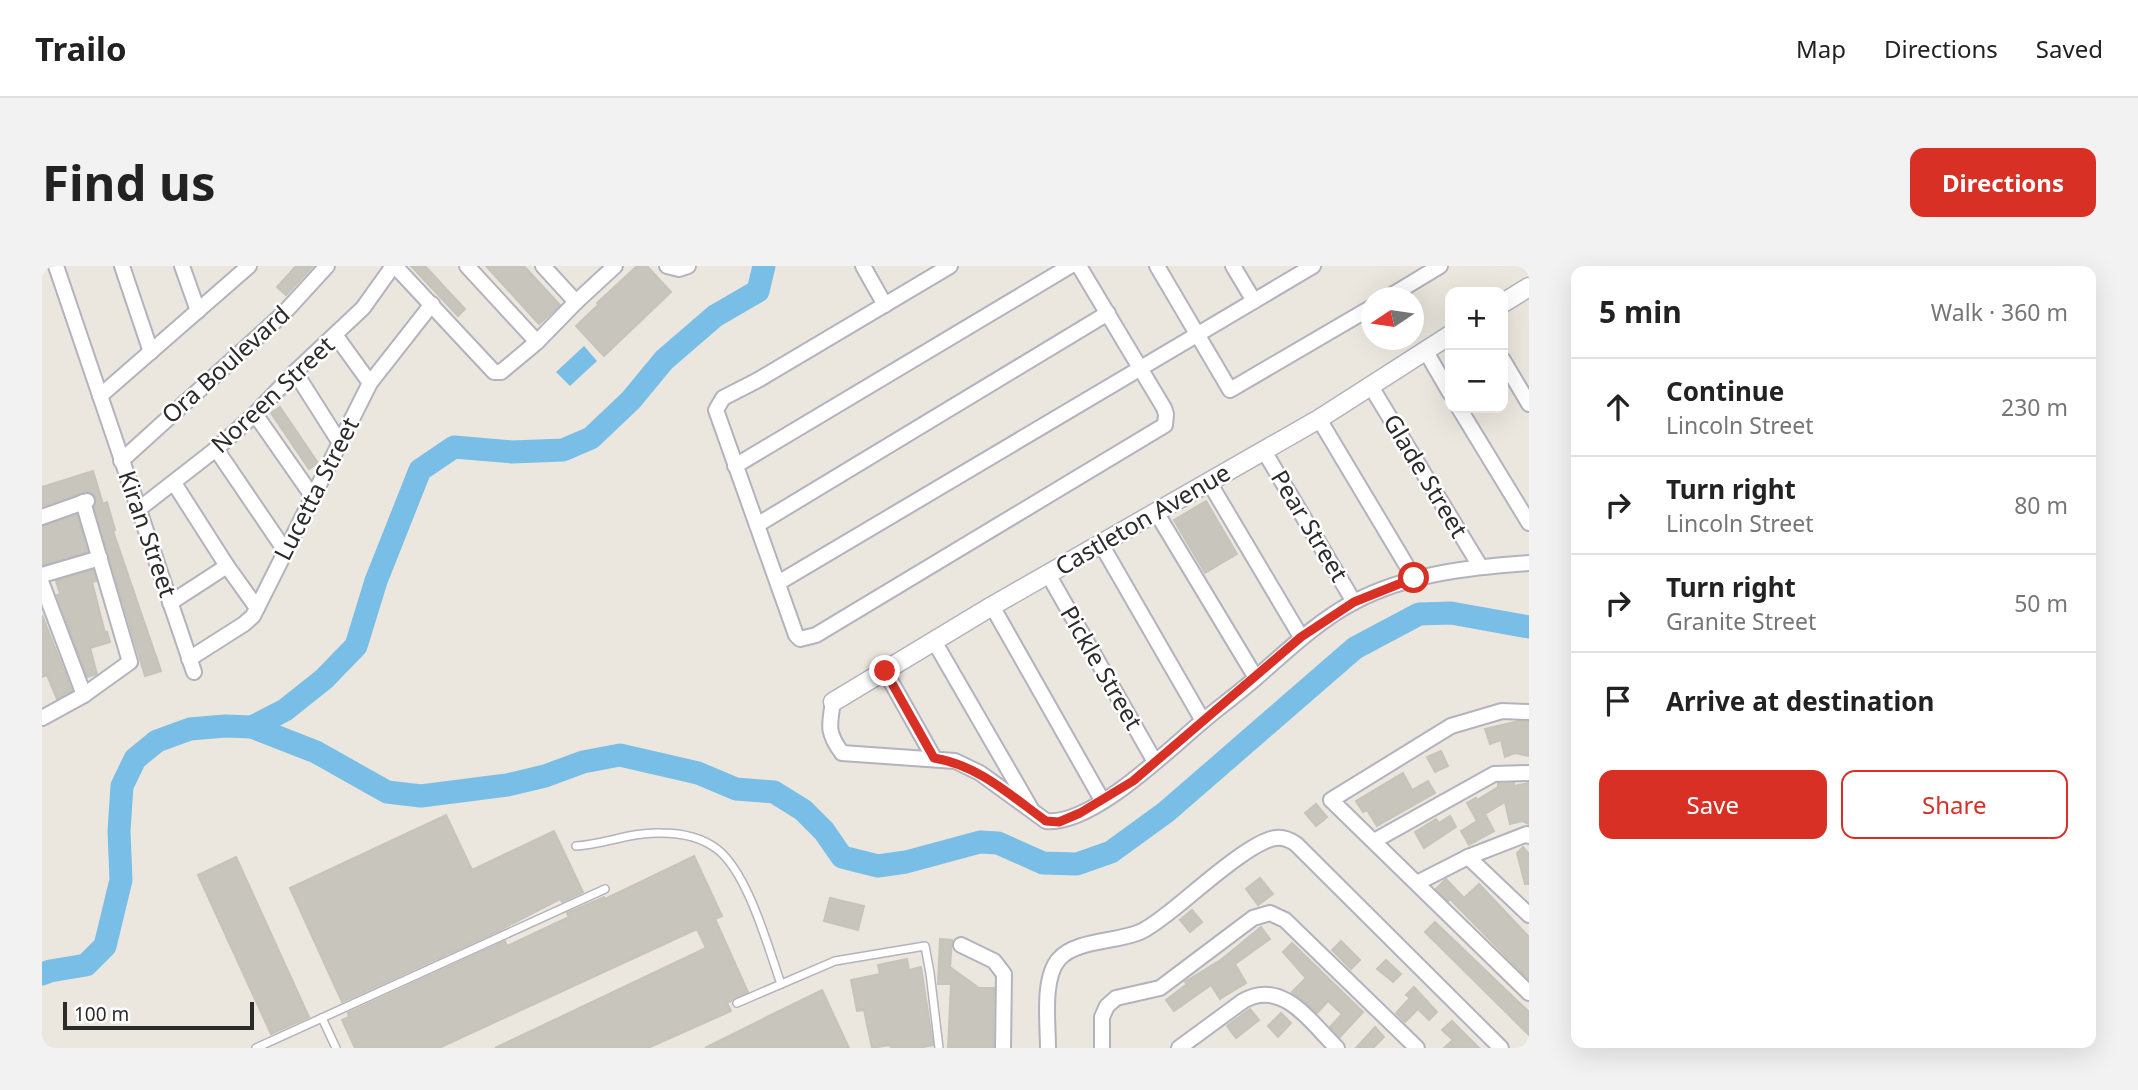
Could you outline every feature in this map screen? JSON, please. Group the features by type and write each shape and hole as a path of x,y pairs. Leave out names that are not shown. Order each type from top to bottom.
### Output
{"street":[{"name":"Kiran Street","path":"56,266 192,665"},
{"path":"122,266 151,352"},
{"path":"182,266 198,311"},
{"name":"Ora Boulevard","path":"121,461 284,313 327,266"},
{"path":"394,266 494,372 501,372 537,342 614,267"},
{"name":"Noreen Street","path":"139,509 256,414 295,372 363,308 394,266"},
{"path":"467,266 537,342"},
{"path":"543,266 576,302"},
{"path":"667,266 679,269 688,266"},
{"path":"863,266 884,305"},
{"path":"950,266 723,398 716,410 796,635 800,639 816,635 1165,425 1166,414 1079,266"},
{"path":"735,466 1070,266"},
{"path":"1157,266 1230,390 1361,313"},
{"path":"1233,266 1254,300"},
{"path":"778,583 1313,266"},
{"path":"1405,287 1440,266"},
{"path":"100,396 245,268"},
{"path":"1508,300 1529,288"},
{"name":"Lucetta Street","path":"192,665 244,624 257,608 370,383 432,304"},
{"path":"757,525 1108,313"},
{"path":"336,336 370,383"},
{"name":"Castleton Avenue","path":"833,702 992,606 1319,419 1445,338"},
{"path":"1425,350 1445,384"},
{"path":"1508,368 1529,404"},
{"path":"295,372 340,443"},
{"name":"Glade Street","path":"1370,385 1480,566"},
{"path":"1462,413 1529,523"},
{"path":"256,414 313,497"},
{"path":"1319,419 1414,578"},
{"path":"216,449 286,552"},
{"name":"Pear Street","path":"1264,451 1354,602"},
{"path":"1209,482 1301,637"},
{"path":"174,483 257,608"},
{"path":"42,517 85,501 130,662 84,695 42,718"},
{"path":"1156,512 1256,678"},
{"path":"1101,544 1203,721"},
{"path":"42,575 100,558"},
{"path":"833,702 829,728 834,743 842,753 955,761 980,773 1046,821 1059,822 1133,781 1301,637 1354,602 1414,578 1480,566 1529,563"},
{"path":"170,603 227,566"},
{"name":"Pickle Street","path":"1048,574 1155,762"},
{"path":"42,584 84,695"},
{"path":"992,606 1102,800"},
{"path":"934,641 1032,811"},
{"path":"885,671 934,758"},
{"path":"1529,712 1502,711 1451,726 1331,800 1529,993"},
{"path":"1374,841 1494,774 1529,773"},
{"path":"1417,883 1468,857 1527,834 1529,836"},
{"path":"1048,1048 1049,985 1052,969 1060,957 1072,950 1141,932 1253,847 1276,838 1287,839 1296,844 1501,1048"},
{"path":"1468,857 1529,915"},
{"path":"1102,1048 1102,1017 1107,1006 1116,998 1160,988 1253,918 1270,913 1286,920 1417,1048"},
{"path":"961,945 994,961 1004,974 1003,1048"},
{"path":"1179,1048 1252,996 1268,993 1290,1002 1337,1048"}],"lane":[{"path":"576,846 596,845 625,835 661,833 689,835 717,849 737,872 758,919 781,984"},
{"path":"256,1048 605,889"},
{"path":"737,1003 835,961 925,946 939,1048"},
{"path":"322,1018 336,1048"}],"water":[{"path":"584,346 597,361 570,386 556,372"}],"building":[{"path":"296,266 313,266 286,295 277,287"},
{"path":"411,266 425,266 465,309 458,316"},
{"path":"486,266 524,266 560,305 539,324"},
{"path":"637,266 647,266 671,292 604,356 576,326"},
{"path":"280,407 318,463 309,469 271,413"},
{"path":"93,471 103,504 107,502 115,530 113,531 161,671 145,676 94,507 96,497 84,492 42,507 42,487"},
{"path":"1206,501 1237,554 1205,573 1174,520"},
{"path":"77,515 88,552 42,565 42,526"},
{"path":"93,570 96,581 92,582 105,633 107,632 110,642 90,648 97,674 87,677 57,595 60,594 56,581"},
{"path":"42,615 72,691 57,699 47,675 42,677"},
{"path":"1519,721 1529,722 1529,756 1515,753 1505,757 1501,740 1490,744 1485,729"},
{"path":"1441,751 1448,766 1435,772 1427,757"},
{"path":"1403,773 1412,790 1428,781 1435,793 1377,826 1367,810 1363,812 1356,801"},
{"path":"1514,783 1514,786 1529,783 1529,824 1522,821 1510,824 1505,802 1485,814 1494,831 1469,845 1461,831 1477,821 1467,803 1476,798 1477,800 1498,787 1498,784"},
{"path":"1316,804 1327,817 1316,826 1305,813"},
{"path":"446,815 472,870 554,831 583,892 562,902 560,899 500,930 342,1002 290,888"},
{"path":"1450,816 1456,827 1424,848 1415,832 1436,819 1439,823"},
{"path":"1523,847 1529,854 1529,884 1525,884 1517,853"},
{"path":"694,856 722,916 715,919 748,992 727,1003 731,1011 648,1048 495,1048 706,948 697,929 439,1048 355,1048 342,1020 349,1017 348,1013 505,941 507,946 569,917 567,913 604,897 605,899"},
{"path":"236,857 309,1017 271,1034 198,875"},
{"path":"1260,878 1273,894 1258,905 1246,889"},
{"path":"1446,879 1464,898 1479,884 1529,937 1529,980 1450,899 1448,901 1436,889"},
{"path":"830,898 864,906 858,930 824,921"},
{"path":"1192,910 1202,922 1190,932 1180,920"},
{"path":"1435,922 1529,1012 1529,1035 1425,932"},
{"path":"1261,927 1270,939 1235,964 1246,983 1220,999 1211,985 1174,1011 1166,1000 1187,984 1185,982 1222,959"},
{"path":"940,939 952,940 950,967 979,988 994,988 993,1048 948,1048 951,984 938,984"},
{"path":"1341,941 1360,960 1351,969 1332,950"},
{"path":"1292,943 1363,1012 1340,1037 1330,1027 1342,1014 1328,1001 1317,1013 1292,992 1306,978 1283,952"},
{"path":"907,959 909,970 921,967 933,1045 919,1048 891,1048 890,1045 872,1048 864,1010 857,1011 851,980 880,974 878,965"},
{"path":"1386,960 1401,974 1393,982 1377,969"},
{"path":"1414,987 1437,1012 1429,1020 1418,1009 1405,1022 1396,1013 1410,998 1406,995"},
{"path":"822,990 849,1048 705,1048 767,1017"},
{"path":"1250,1009 1259,1020 1236,1038 1227,1026"},
{"path":"1281,1013 1291,1023 1278,1037 1268,1026"},
{"path":"1452,1021 1479,1048 1444,1048 1453,1040 1442,1030"},
{"path":"1375,1027 1384,1037 1373,1048 1356,1048"}],"waterway":[{"path":"252,727 285,710 324,679 356,646 376,581 420,470 454,447 512,452 563,450 591,438 631,400 664,360 715,316 758,291 764,266"},
{"path":"42,974 86,965 105,946 121,880 119,831 122,786 135,759 157,741 190,729 252,727 316,752 387,792 421,796 507,785 545,776 583,762 620,755 698,773 736,789 774,792 803,810 824,831 842,857 878,866 906,862 980,842 998,843 1043,863 1077,864 1111,852 1166,812 1355,648 1419,614 1451,613 1529,627"}],"route":[{"path":"885,671 934,758 955,761 980,773 1046,821 1059,822 1080,813 1133,781 1301,637 1354,602 1414,578"}]}
